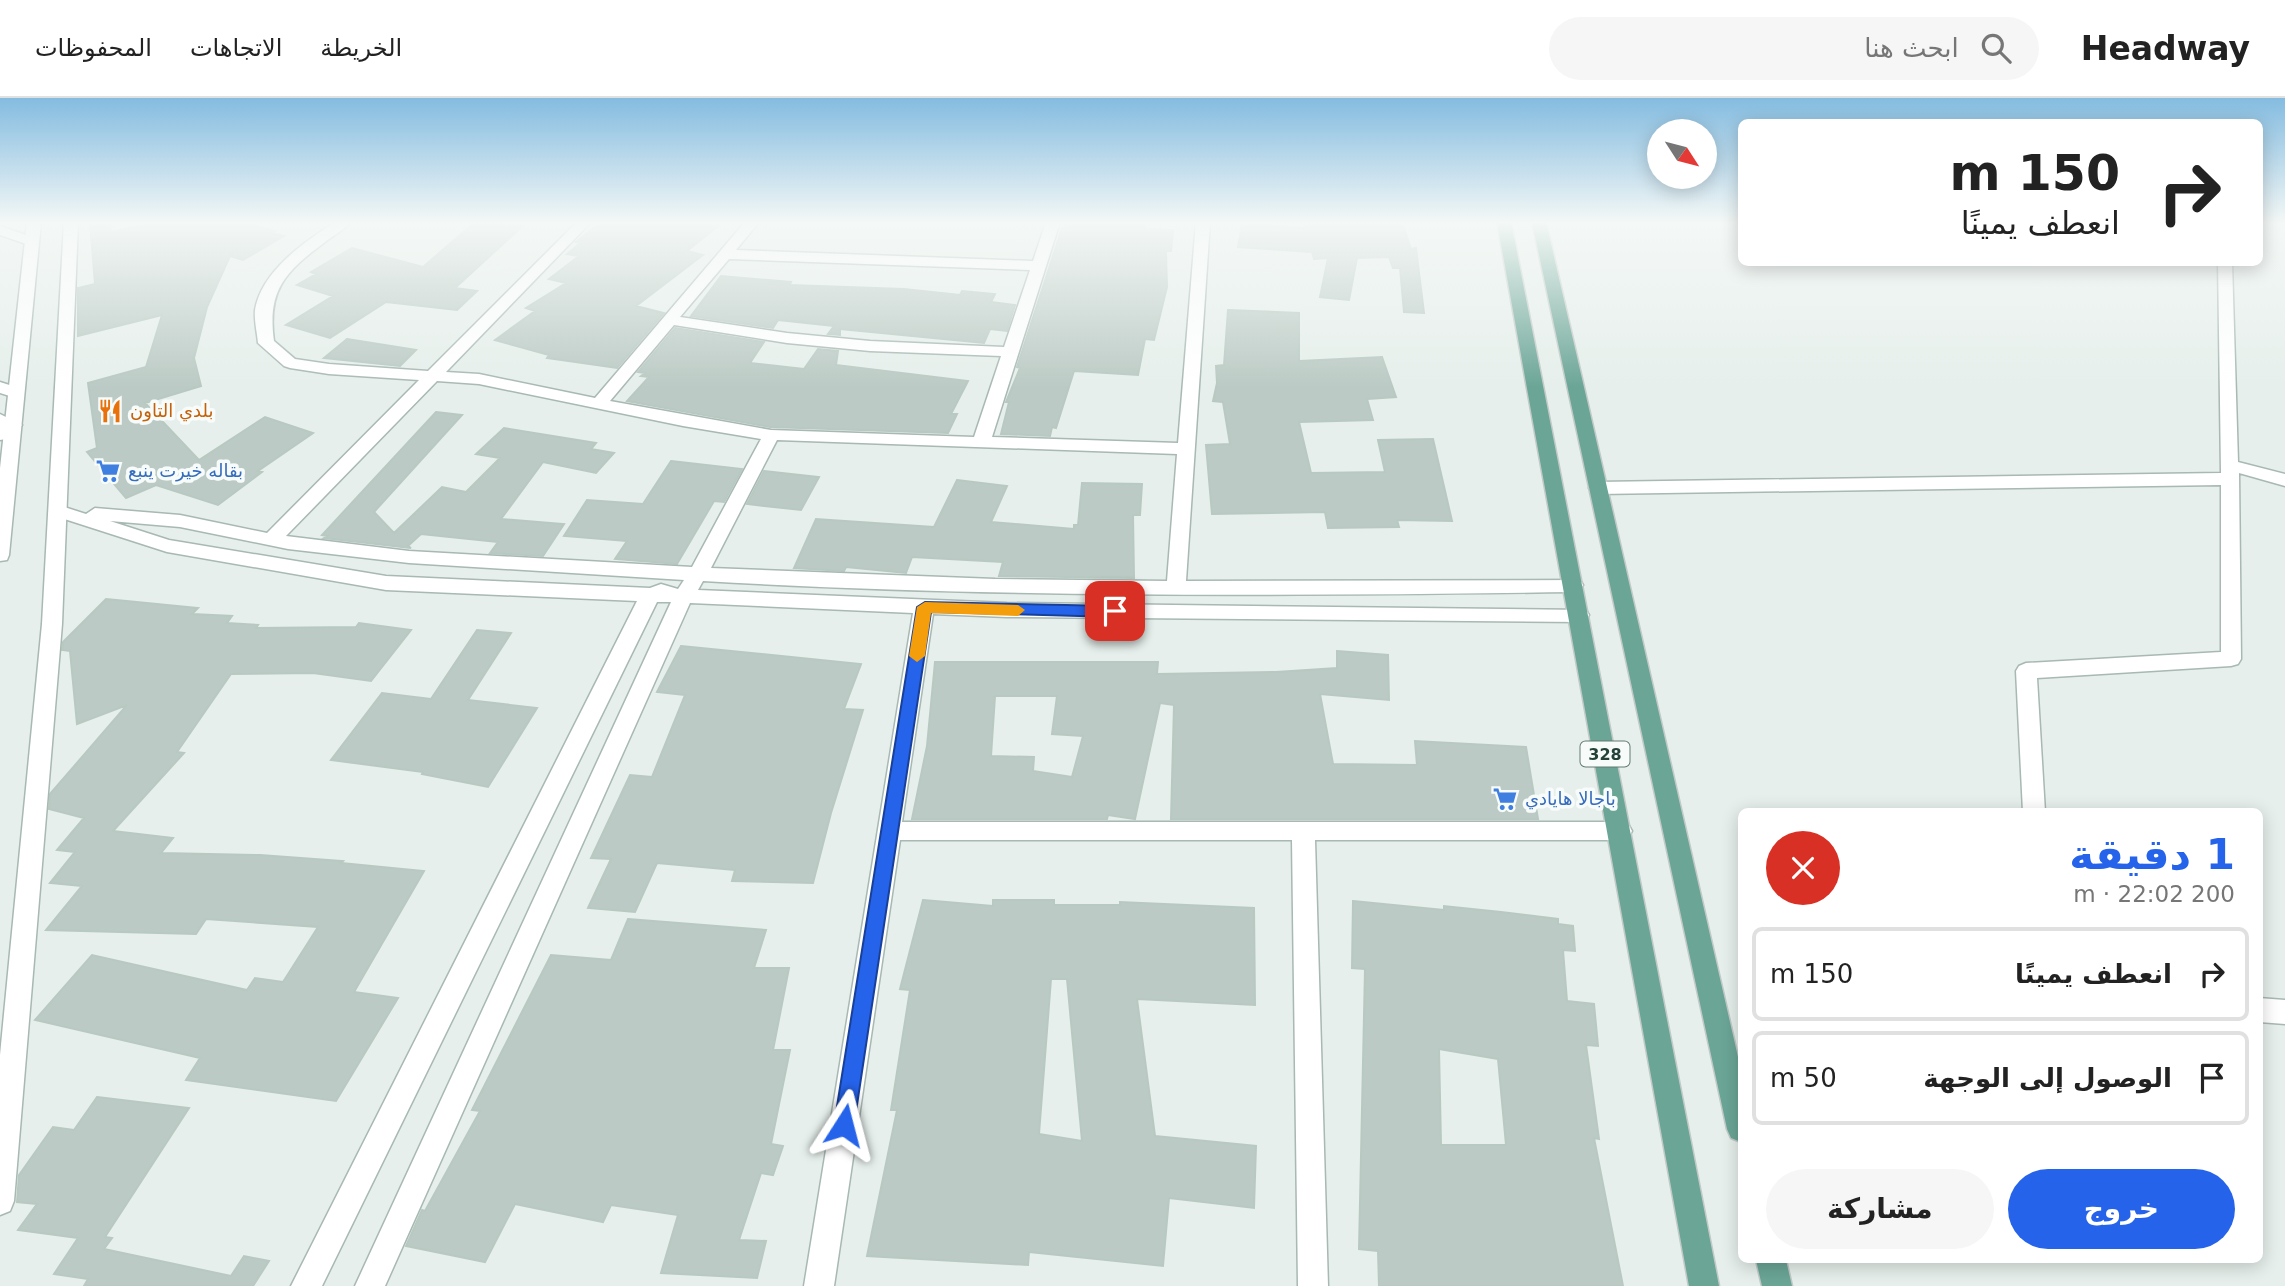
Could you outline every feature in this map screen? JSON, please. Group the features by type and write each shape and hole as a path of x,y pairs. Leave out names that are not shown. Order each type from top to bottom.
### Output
{"main road":[{"name":"328","path":"1515,277 1704,1286"},
{"path":"1551,277 1738,1116"},
{"path":"1772,1263 1777,1286"}],"street":[{"path":"0,555 4,427 16,393 28,277"},
{"path":"0,1201 52,624 69,277"},
{"path":"278,277 263,309 266,344 290,363 329,369 479,379 771,435 1186,449"},
{"path":"271,540 529,277"},
{"path":"599,404 705,277"},
{"path":"981,443 1034,277"},
{"path":"1176,587 1199,277"},
{"path":"2034,808 2026,671 2231,659 2225,277"},
{"path":"670,320 787,338 870,346 1009,352"},
{"path":"0,387 16,393"},
{"path":"370,1286 683,597 698,574 771,435"},
{"path":"1598,488 2230,472 2285,480"},
{"path":"58,511 180,521 271,540 409,557 698,574 995,586 1330,589 1573,585"},
{"path":"58,511 167,546 386,583 925,607 1579,615"},
{"path":"306,1286 650,595 698,574"},
{"path":"819,1286 925,607"},
{"path":"890,831 1620,831"},
{"path":"1303,831 1313,1286"},
{"path":"2263,1010 2285,1012"}],"building":[{"path":"94,277 220,277 207,307 194,358 201,386 145,403 199,460 265,417 313,433 258,471 262,472 218,505 156,485 126,498 87,452 97,448 88,383 146,367 162,315 78,336 78,288 95,284"},
{"path":"310,277 467,277 455,288 477,291 457,310 386,302 330,338 286,325 333,296 297,285"},
{"path":"674,277 636,306 664,313 617,368 547,358 549,355 495,340 535,311 526,308 566,283 549,279"},
{"path":"720,277 791,282 790,285 904,289 960,295 962,291 995,294 991,302 1015,305 1007,331 990,329 984,343 840,329 840,335 828,334 834,326 778,320 773,328 691,316"},
{"path":"1046,277 1167,277 1167,287 1154,340 1145,339 1138,375 1074,371 1056,428 1052,427 1050,436 1001,434 1009,402 1006,402 1020,368 1017,367"},
{"path":"1324,277 1353,277 1349,300 1320,297"},
{"path":"1401,277 1420,277 1424,313 1404,312"},
{"path":"1228,310 1299,313 1299,361 1382,357 1396,397 1367,399 1373,420 1299,422 1311,473 1385,472 1378,440 1433,439 1452,521 1397,520 1399,527 1328,528 1325,512 1212,514 1206,445 1230,444 1223,402 1213,401 1217,383 1216,366 1224,365"},
{"path":"675,328 764,342 750,363 804,369 818,349 838,351 836,365 968,381 951,414 957,414 948,433 770,427 627,401 649,377 641,376 645,373 638,372"},
{"path":"347,339 416,350 400,366 324,358"},
{"path":"436,412 462,415 374,512 394,533 442,487 466,492 500,458 476,454 504,428 596,443 591,449 614,453 596,473 543,462 501,519 564,524 543,556 490,553 498,542 421,534 408,546 411,548 324,538 327,536 322,535"},
{"path":"671,461 742,469 724,502 714,501 677,564 615,559 627,541 564,536 587,500 643,504"},
{"path":"764,471 819,477 801,510 747,504"},
{"path":"957,480 1007,486 991,522 1074,529 1074,525 1078,525 1082,483 1142,484 1140,515 1133,515 1134,578 999,576 1003,562 912,557 906,573 846,567 844,571 794,568 816,519 934,527"},
{"path":"106,599 198,608 192,614 232,616 227,623 258,625 256,628 356,627 359,623 411,630 371,681 313,673 231,674 177,752 184,753 113,831 173,838 161,853 260,855 424,871 354,992 398,998 336,1101 186,1080 200,1058 35,1020 92,955 247,990 255,978 283,982 318,927 206,919 196,934 46,930 82,886 50,883 75,852 57,850 84,818 49,809 50,794 127,705 77,724 70,651 62,650 63,642"},
{"path":"477,630 511,633 468,700 537,708 488,787 422,774 423,772 331,760 382,693 431,699"},
{"path":"681,646 861,664 844,709 863,710 831,813 813,883 732,881 735,870 657,863 635,912 588,908 611,859 591,858 630,775 652,777 685,695 657,692"},
{"path":"1337,651 1388,655 1389,700 1320,694 1333,764 1417,765 1415,741 1526,747 1538,819 1171,819 1174,705 1160,703 1135,819 1108,815 1107,819 912,819 927,746 935,662 1158,662 1157,674 1337,668","holes":["995,696 1057,696 1052,734 1083,736 1072,777 1033,771 1034,757 991,756"]},
{"path":"923,900 993,906 993,900 1054,900 1054,905 1120,905 1120,902 1254,908 1255,1005 1137,999 1155,1136 1256,1146 1254,1208 1169,1198 1163,1266 1029,1252 1028,1265 867,1256 897,1110 891,1110 910,990 900,989","holes":["1051,979 1067,979 1082,1141 1039,1134"]},
{"path":"1353,901 1444,910 1444,906 1501,912 1558,919 1558,924 1573,926 1575,951 1563,950 1567,1001 1594,1004 1598,1046 1586,1045 1599,1139 1594,1138 1623,1286 1379,1286 1378,1251 1359,1249 1365,969 1352,968","holes":["1439,1049 1498,1059 1506,1145 1441,1145"]},
{"path":"628,919 766,930 754,968 789,968 773,1050 790,1050 771,1144 783,1146 773,1175 761,1173 739,1240 766,1241 757,1278 661,1273 678,1215 611,1205 603,1222 515,1204 485,1262 406,1246 422,1210 425,1211 480,1111 472,1110 551,955 611,960"},
{"path":"97,1097 189,1108 105,1237 112,1238 104,1249 231,1276 244,1256 269,1261 253,1286 84,1286 88,1279 54,1274 78,1238 18,1230 37,1204 17,1202 19,1175 53,1127 74,1130"}],"slow traffic":[{"path":"917,656 925,607 1018,610"}],"place":[{"name":"بلدي التاون","path":"110,411"},
{"name":"بقاله خيرت ينبع","path":"108,471"},
{"name":"باجالا هايادي","path":"1505,799"}],"route":[{"path":"844,1125 925,607 1115,611"}]}
